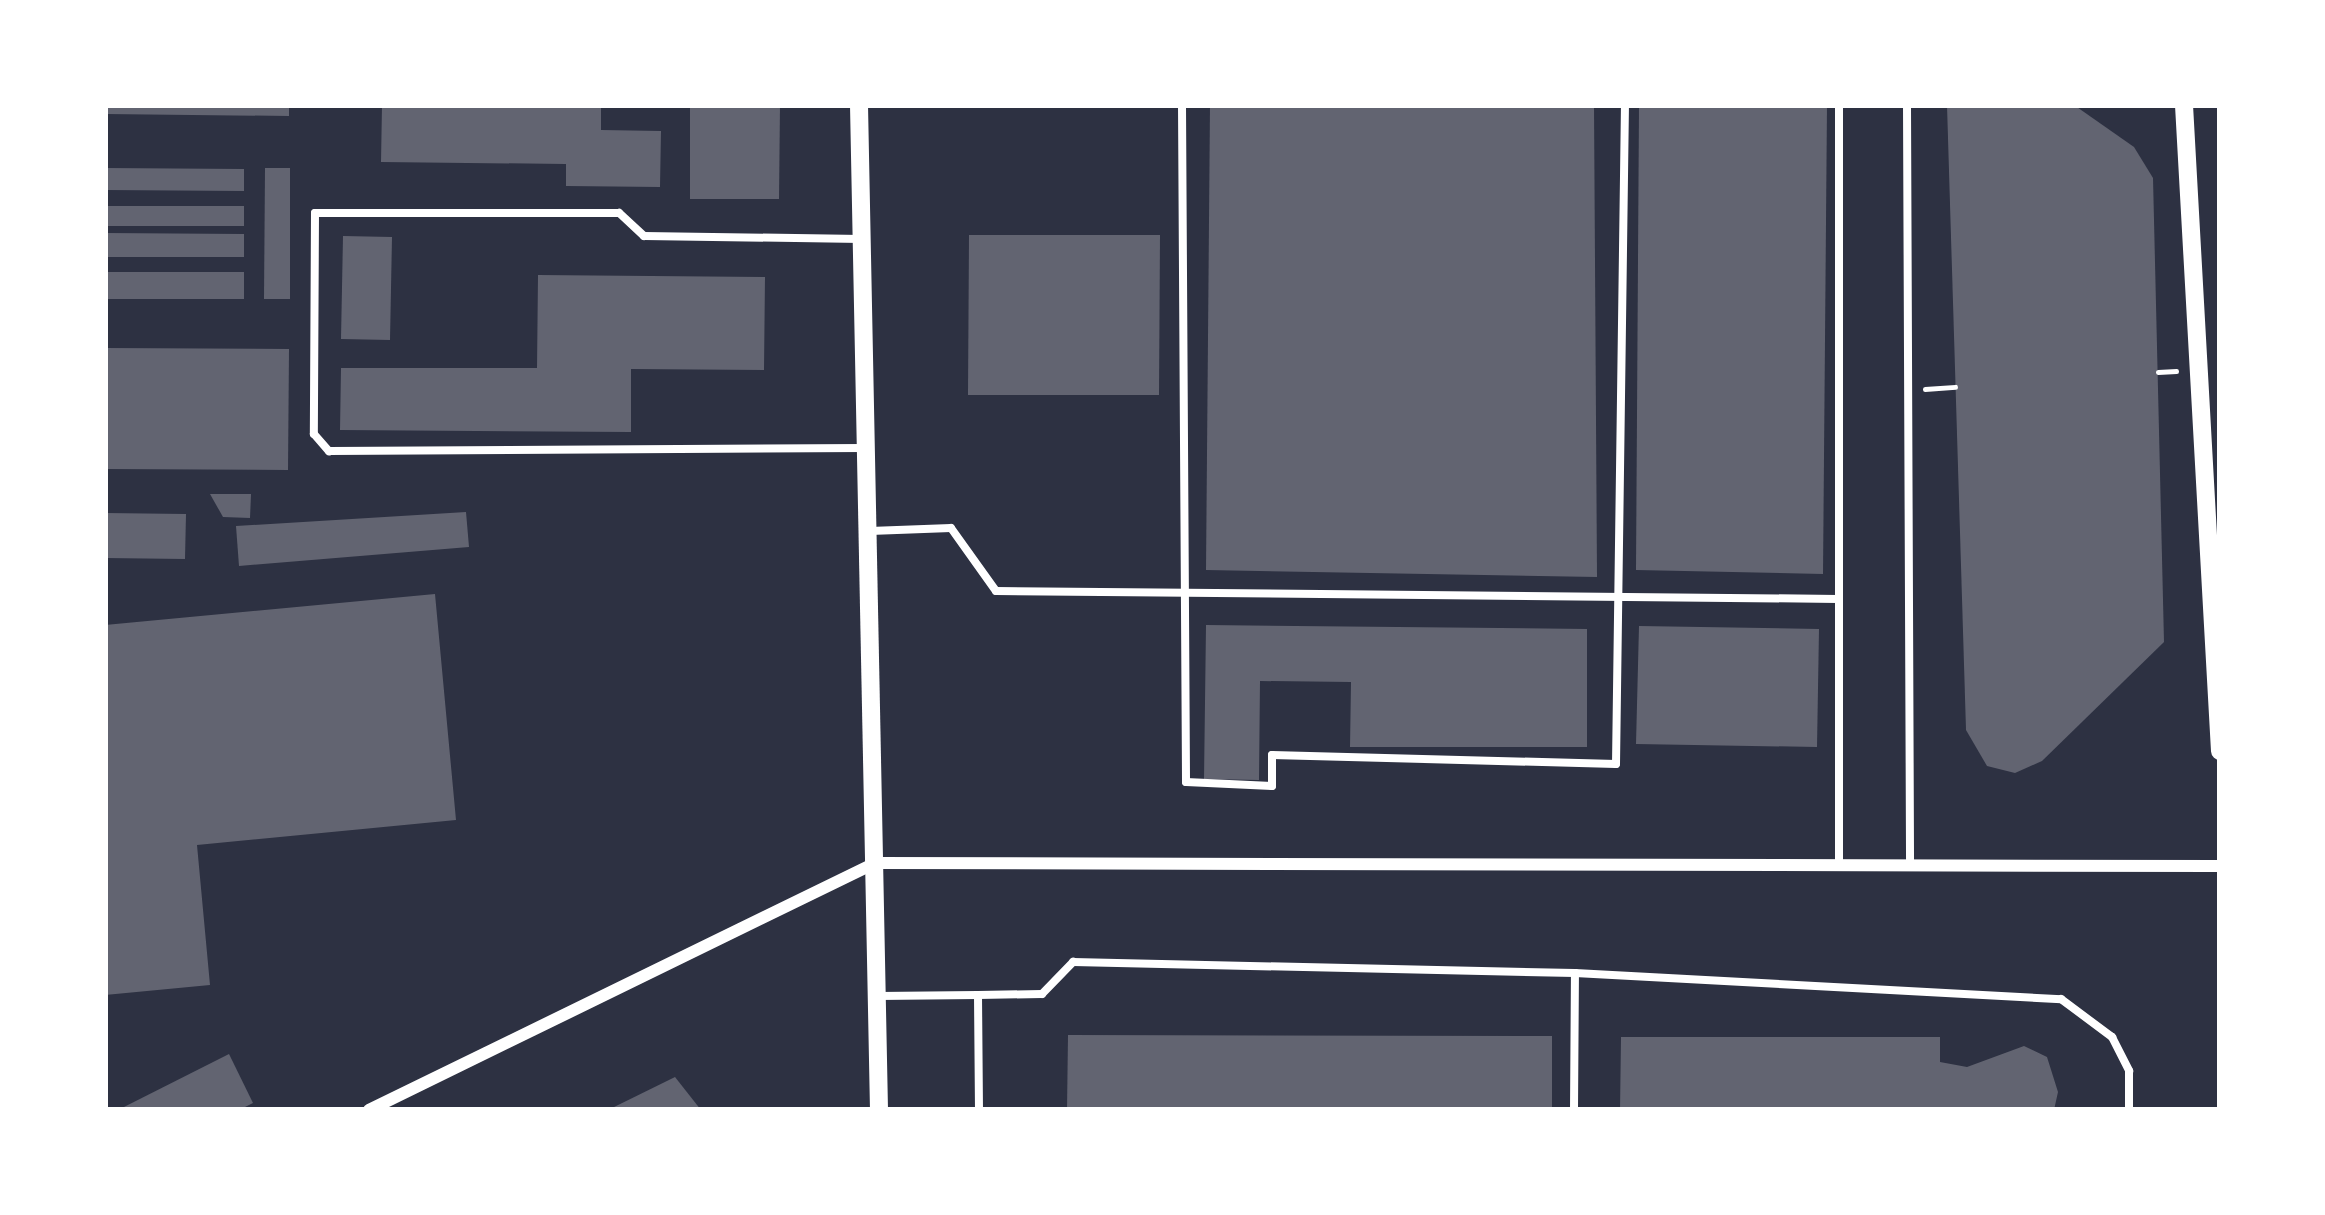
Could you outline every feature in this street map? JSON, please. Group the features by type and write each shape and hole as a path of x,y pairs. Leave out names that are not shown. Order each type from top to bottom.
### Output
{"street":[{"path":"859,105 879,1110"},
{"path":"2185,105 2220,751"},
{"path":"369,1110 875,863 2220,866"}],"lane":[{"path":"1182,105 1189,592 1186,782 1272,786 1272,755 1616,764 1622,593 1625,105"},
{"path":"1839,105 1839,864"},
{"path":"1907,105 1910,865"},
{"path":"862,239 644,236 619,213 315,213 314,434 329,451 866,448"},
{"path":"868,531 951,528 996,591 1622,593 1838,599"},
{"path":"877,996 1042,994 1073,962 1575,973 2061,998 2112,1037 2128,1071 2129,1110"},
{"path":"1574,1110 1575,973"},
{"path":"979,995 979,1110"}],"path":[{"path":"1907,391 1955,387"}],"building":[{"path":"105,105 289,105 289,116 105,114"},
{"path":"382,105 601,105 601,130 661,131 660,187 566,186 566,164 381,162"},
{"path":"690,105 780,105 779,199 690,199"},
{"path":"1210,105 1594,105 1597,577 1206,570"},
{"path":"1639,105 1827,105 1823,574 1636,570"},
{"path":"1947,105 2074,105 2134,147 2153,178 2164,642 2042,761 2015,773 1987,766 1966,730"},
{"path":"105,168 244,169 244,191 105,190"},
{"path":"265,168 290,168 290,299 264,299"},
{"path":"105,206 244,206 244,226 105,226"},
{"path":"105,233 244,234 244,257 105,257"},
{"path":"969,235 1160,235 1159,395 968,395"},
{"path":"343,236 392,237 390,340 341,339"},
{"path":"105,272 244,272 244,299 105,299"},
{"path":"538,275 765,277 764,370 631,369 631,432 340,430 341,368 537,368"},
{"path":"105,348 289,349 288,470 105,469"},
{"path":"210,494 251,494 250,518 223,517"},
{"path":"466,512 469,547 239,566 236,526"},
{"path":"105,513 186,514 185,559 105,558"},
{"path":"435,594 456,820 197,845 210,985 105,995 105,625"},
{"path":"1206,625 1587,629 1587,747 1350,747 1351,682 1260,681 1259,780 1204,779"},
{"path":"1639,626 1819,629 1817,747 1636,744"},
{"path":"1068,1035 1552,1036 1552,1110 1067,1110"},
{"path":"1621,1037 1940,1037 1940,1062 1967,1067 2024,1046 2047,1057 2058,1092 2054,1110 1620,1110"},
{"path":"229,1054 253,1103 239,1110 118,1110"},
{"path":"675,1077 701,1110 608,1110"}]}
